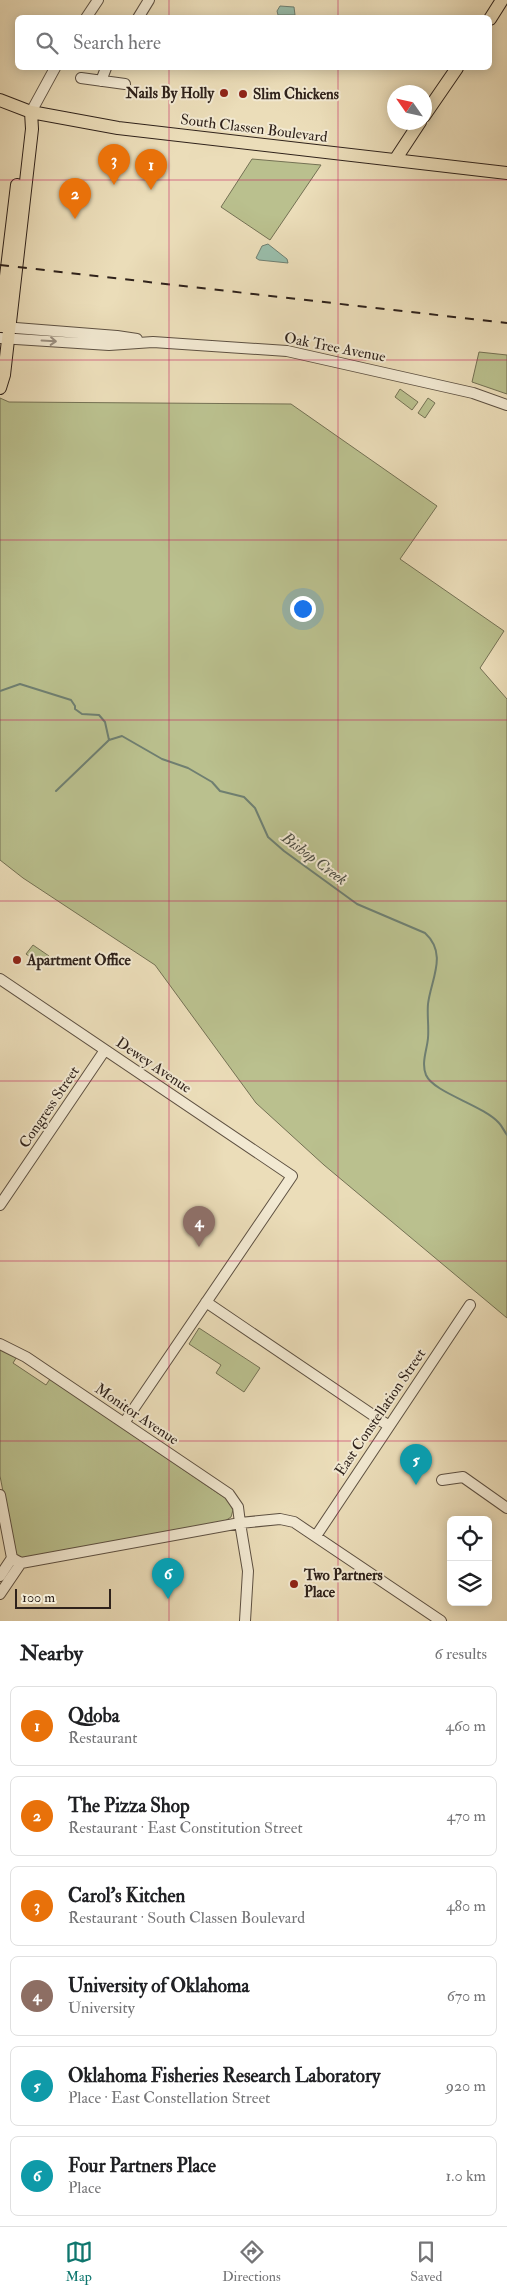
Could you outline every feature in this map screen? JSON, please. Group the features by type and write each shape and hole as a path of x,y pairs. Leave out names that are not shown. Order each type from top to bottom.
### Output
{"main road":[{"path":"492,16 502,0"},
{"path":"432,104 456,70"},
{"name":"South Classen Boulevard","path":"0,100 31,112 118,128 507,174"},
{"path":"0,388 25,125 31,112"},
{"path":"395,160 415,130"}],"street":[{"path":"88,15 98,0"},
{"path":"140,15 149,0"},
{"path":"31,112 54,70"},
{"path":"101,81 105,70"},
{"path":"81,78 125,84"},
{"name":"Oak Tree Avenue","path":"4,332 81,338 109,345 153,342 287,351 473,393 507,405"},
{"name":"Dewey Avenue","path":"0,979 292,1176 206,1302"},
{"name":"Congress Street","path":"0,1205 105,1050"},
{"path":"124,1423 206,1302 389,1426"},
{"name":"East Constellation Street","path":"316,1536 470,1305"},
{"name":"Monitor Avenue","path":"0,1344 26,1357 230,1494 238,1506 248,1571 245,1621"},
{"path":"442,1480 462,1477 507,1508"},
{"path":"0,1495 17,1561 0,1594"},
{"path":"0,1576 17,1561 240,1523 287,1520 316,1536 441,1621"},
{"path":"238,1621 246,1602"}],"shaded area":[{"path":"280,6 294,7 295,15 278,15 277,11"},
{"path":"252,159 321,165 270,240 221,207"},
{"path":"268,244 287,259 288,263 259,260 256,258 262,246"},
{"path":"479,352 507,355 507,394 472,382"},
{"path":"400,389 418,402 412,410 395,397"},
{"path":"0,398 9,402 291,404 437,506 400,559 504,631 480,668 507,699 507,1318 324,1165 256,1103 155,965 23,878 0,860"},
{"path":"428,398 435,403 425,418 418,413"},
{"path":"33,945 49,956 42,965 26,954"},
{"path":"199,1328 260,1368 244,1392 216,1373 221,1365 189,1344"},
{"path":"0,1347 18,1355 13,1363 46,1385 50,1379 228,1500 233,1510 231,1517 225,1521 19,1559 15,1553 0,1476"}],"waterway":[{"name":"Bishop Creek","path":"0,691 20,684 71,700 75,709 82,714 99,715 105,722 109,740 122,736 162,759 188,768 212,782 220,791 244,797 255,808 268,837 284,851 357,904 425,933 436,949 437,958 428,1004 428,1038 424,1061 426,1075 439,1088 492,1117 500,1124 507,1135"},
{"path":"56,791 109,740"}],"railway":[{"path":"0,265 507,323"}],"place":[{"name":"Nails By Holly","path":"224,93"},
{"name":"Slim Chickens","path":"243,94"},
{"name":"Carol's Kitchen","path":"114,185"},
{"name":"Qdoba","path":"151,190"},
{"name":"The Pizza Shop","path":"75,219"},
{"name":"Apartment Office","path":"17,960"},
{"name":"University of Oklahoma","path":"199,1247"},
{"name":"Oklahoma Fisheries Research Laboratory","path":"416,1485"},
{"name":"Two Partners Place","path":"294,1584"},
{"name":"Four Partners Place","path":"168,1599"}]}
